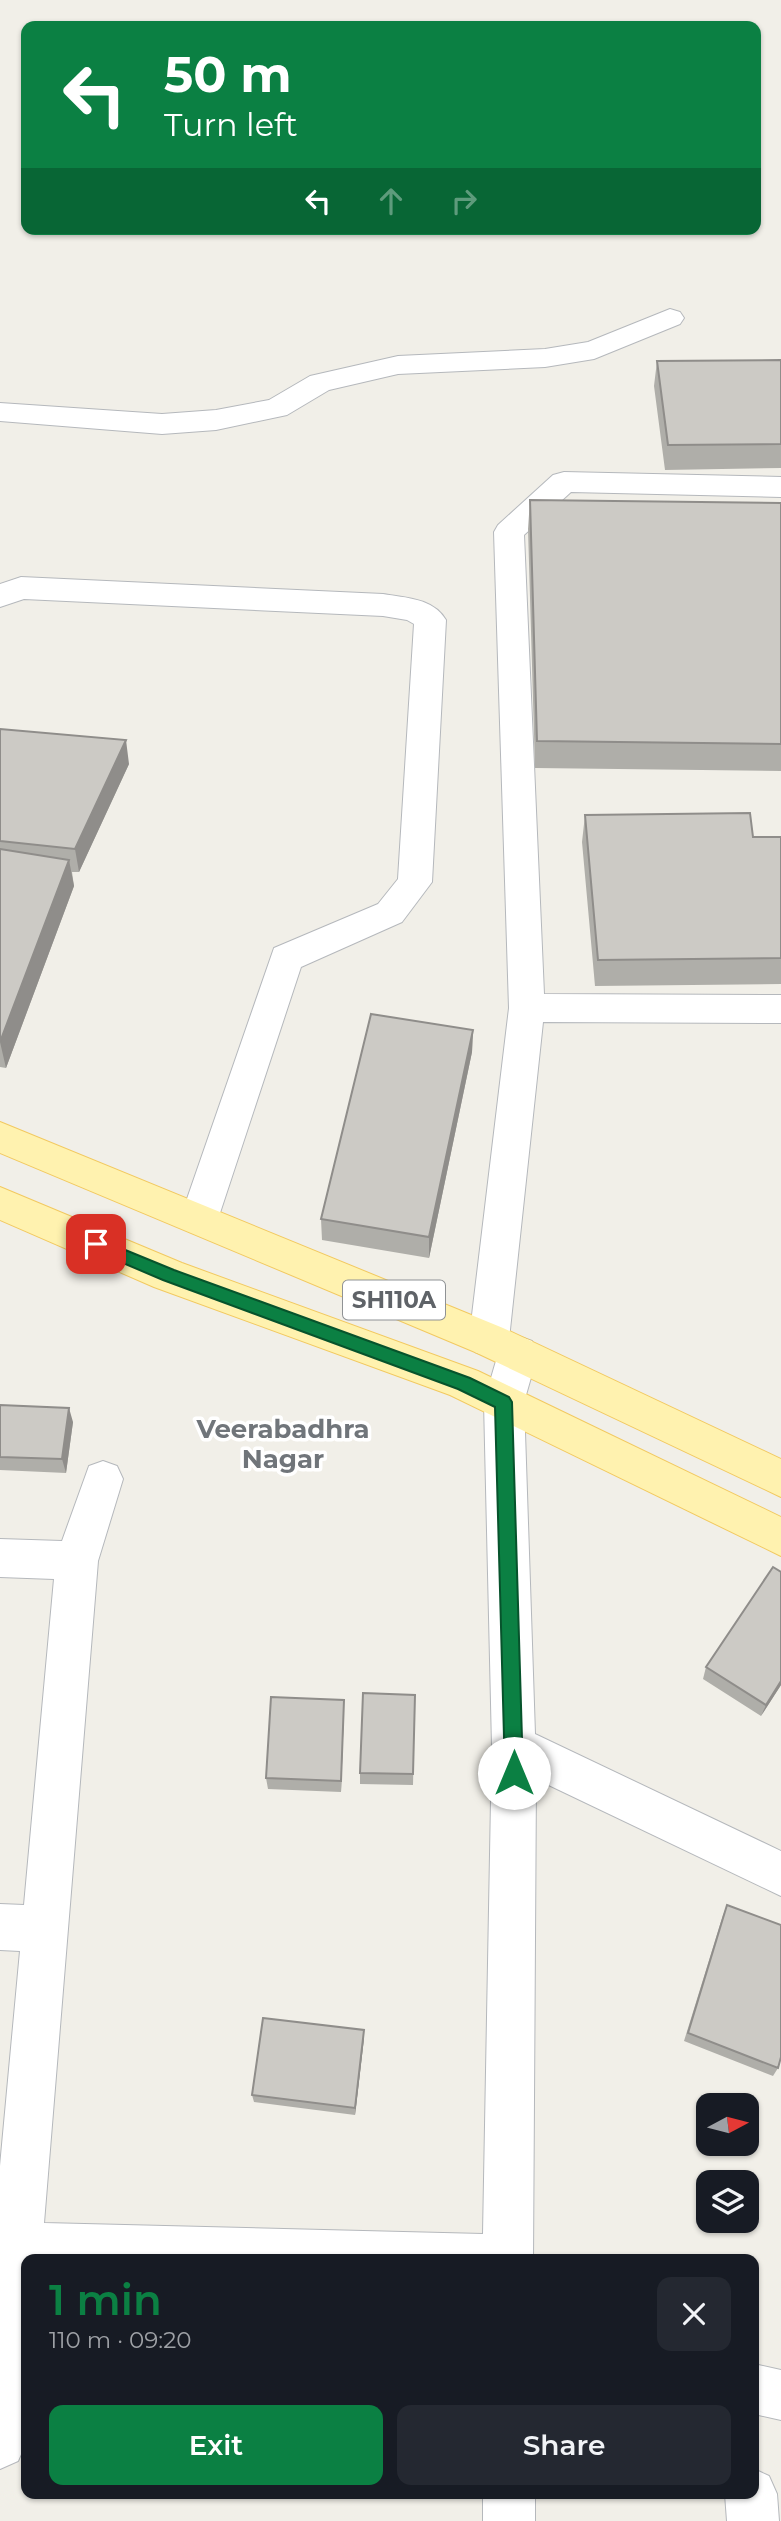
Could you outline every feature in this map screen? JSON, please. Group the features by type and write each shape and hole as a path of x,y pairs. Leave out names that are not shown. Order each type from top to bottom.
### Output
{"main road":[{"name":"SH110A","path":"0,1137 504,1346 781,1479"},
{"name":"SH110A","path":"0,1203 168,1275 464,1384 781,1537"}],"street":[{"path":"0,412 162,424 216,420 277,408 320,383 398,365 545,358 594,351 670,318"},
{"path":"507,2254 514,1746 503,1402 504,1346 527,1009 509,532 564,482 781,486"},
{"path":"0,596 21,588 383,605 415,610 430,620 415,882 390,913 286,958 199,1219"},
{"path":"527,1009 781,1009"},
{"path":"0,2443 77,1561 103,1479"},
{"path":"0,1558 77,1561"},
{"path":"514,1746 781,1874"},
{"path":"0,1927 44,1929"},
{"path":"18,2247 303,2254"},
{"path":"759,2390 781,2395"},
{"path":"509,2499 509,2521"},
{"path":"751,2499 752,2521"}],"building":[{"path":"781,360 781,444 668,445 657,361"},
{"path":"530,500 781,503 781,744 537,741"},
{"path":"0,729 126,740 75,849 0,841"},
{"path":"750,813 753,837 781,837 781,958 598,960 585,815"},
{"path":"0,849 69,860 0,1042"},
{"path":"371,1014 473,1030 429,1237 321,1219"},
{"path":"0,1405 69,1408 62,1459 0,1457"},
{"path":"773,1567 781,1572 781,1681 766,1705 706,1667"},
{"path":"363,1693 415,1695 413,1774 360,1773"},
{"path":"271,1697 344,1700 341,1781 266,1778"},
{"path":"727,1905 781,1925 781,2057 778,2068 688,2033"},
{"path":"263,2018 364,2030 355,2108 252,2095"}],"district":[{"name":"Veerabadhra Nagar","path":"283,1444"}],"route":[{"path":"96,1244 168,1275 464,1384 503,1402 514,1773"}]}
